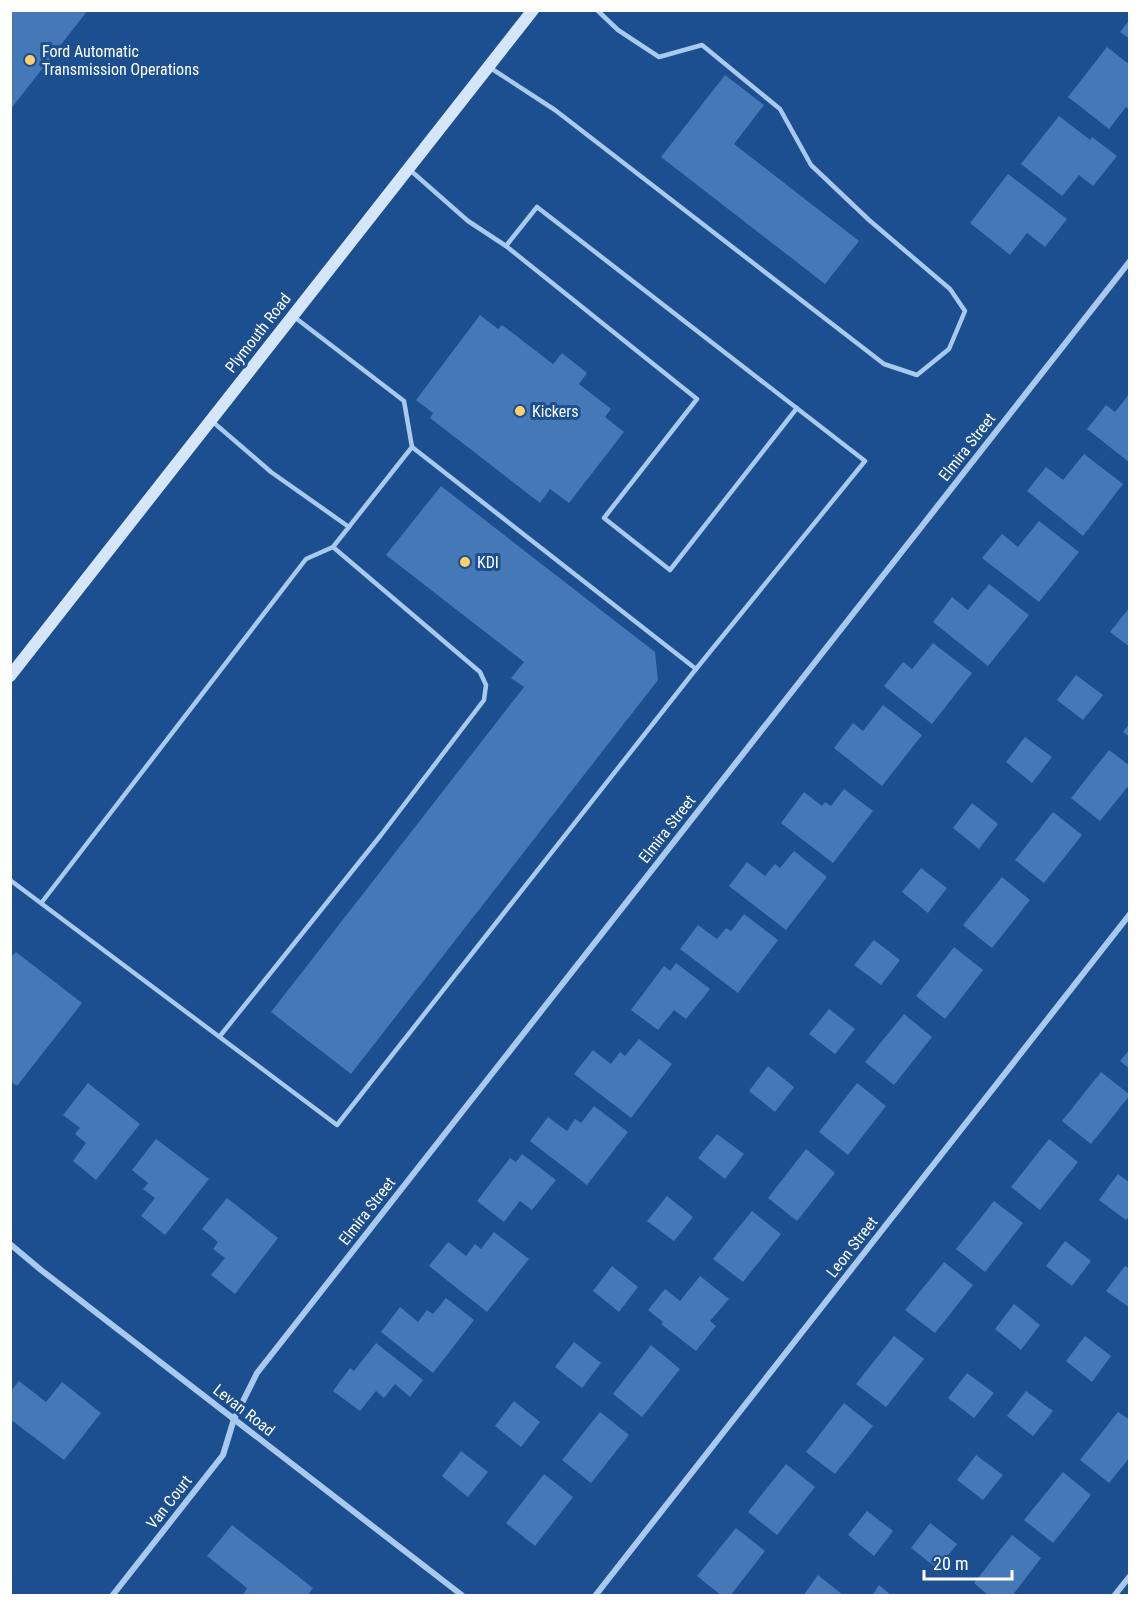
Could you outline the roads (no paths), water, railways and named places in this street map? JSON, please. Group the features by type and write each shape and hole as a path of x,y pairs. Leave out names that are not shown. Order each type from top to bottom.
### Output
{"main road":[{"name":"Plymouth Road","path":"10,676 533,10"}],"street":[{"name":"Elmira Street","path":"234,1419 257,1373 1130,261"},
{"name":"Leon Street","path":"595,1596 1130,914"},
{"name":"Levan Road","path":"10,1244 463,1596"},
{"name":"Van Court","path":"112,1596 223,1455 234,1419"},
{"path":"1114,1596 1130,1576"}],"lane":[{"path":"489,67 555,110 884,364 916,375 949,349 965,311 955,296 950,289 869,220 811,165 780,109 702,45 659,57 618,30 597,10"},
{"path":"408,169 468,221 506,246 697,399 603,518 670,570 797,408"},
{"path":"10,880 337,1125 696,669 864,460 537,207 506,246"},
{"path":"292,316 404,401 412,447 696,669"},
{"path":"211,420 271,472 349,527"},
{"path":"42,902 306,559 333,547 412,447"},
{"path":"220,1036 381,835 484,700 486,685 480,672 333,547"}],"place":[{"name":"Ford Automatic Transmission Operations","path":"30,60"},
{"name":"Kickers","path":"520,411"},
{"name":"KDI","path":"465,562"}]}
